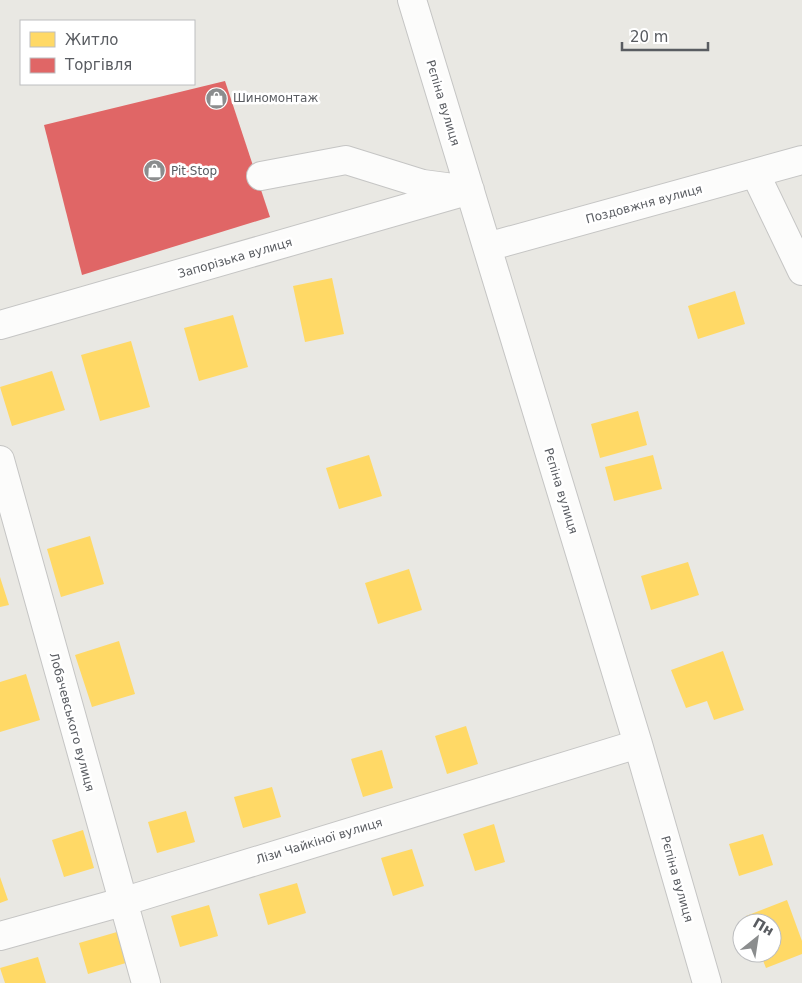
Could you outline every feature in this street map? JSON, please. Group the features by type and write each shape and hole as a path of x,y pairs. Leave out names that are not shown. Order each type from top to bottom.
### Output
{"street":[{"name":"Рєпіна вулиця","path":"412,0 638,744 707,983"},
{"path":"261,176 346,160 423,184 470,190"},
{"name":"Поздовжня вулиця","path":"486,247 802,160"},
{"path":"755,173 802,271"},
{"name":"Запорізька вулиця","path":"0,325 470,190"},
{"name":"Лобачевського вулиця","path":"0,460 146,983"},
{"name":"Лізи Чайкіної вулиця","path":"0,936 122,902 638,744"}],"building: Житло":[{"path":"332,278 344,334 305,342 293,286"},
{"path":"735,291 745,324 698,339 688,306"},
{"path":"233,315 248,367 199,381 184,328"},
{"path":"131,341 150,407 100,421 81,355"},
{"path":"52,371 65,410 12,426 0,387"},
{"path":"638,411 647,445 600,458 591,424"},
{"path":"369,455 382,496 339,509 326,468"},
{"path":"653,455 662,489 614,501 605,467"},
{"path":"90,536 104,584 61,597 47,549"},
{"path":"688,562 699,595 651,610 641,576"},
{"path":"409,569 422,610 378,624 365,583"},
{"path":"0,577 9,605 0,607"},
{"path":"119,641 135,694 92,707 75,655"},
{"path":"723,651 744,710 714,720 707,701 686,708 671,670"},
{"path":"26,674 40,720 0,732 0,682"},
{"path":"466,726 478,764 447,774 435,736"},
{"path":"382,750 393,788 363,797 351,759"},
{"path":"272,787 281,817 243,828 234,797"},
{"path":"186,811 195,842 157,853 148,822"},
{"path":"494,824 505,862 475,871 463,834"},
{"path":"83,830 94,868 64,877 52,840"},
{"path":"763,834 773,865 739,876 729,844"},
{"path":"412,849 424,886 393,896 381,858"},
{"path":"0,877 8,900 0,903"},
{"path":"297,883 306,913 268,925 259,894"},
{"path":"787,900 802,941 802,954 782,962 782,913 754,913"},
{"path":"209,905 218,936 180,947 171,916"},
{"path":"117,932 126,963 88,974 79,943"},
{"path":"38,957 46,983 5,983 0,968"},
{"path":"764,963 779,963 766,968"}],"building: Торгівля":[{"name":"Pit Stop","path":"225,81 270,217 82,275 44,125"}],"place":[{"name":"Шиномонтаж","path":"217,98"},
{"name":"Pit Stop","path":"155,171"}]}
